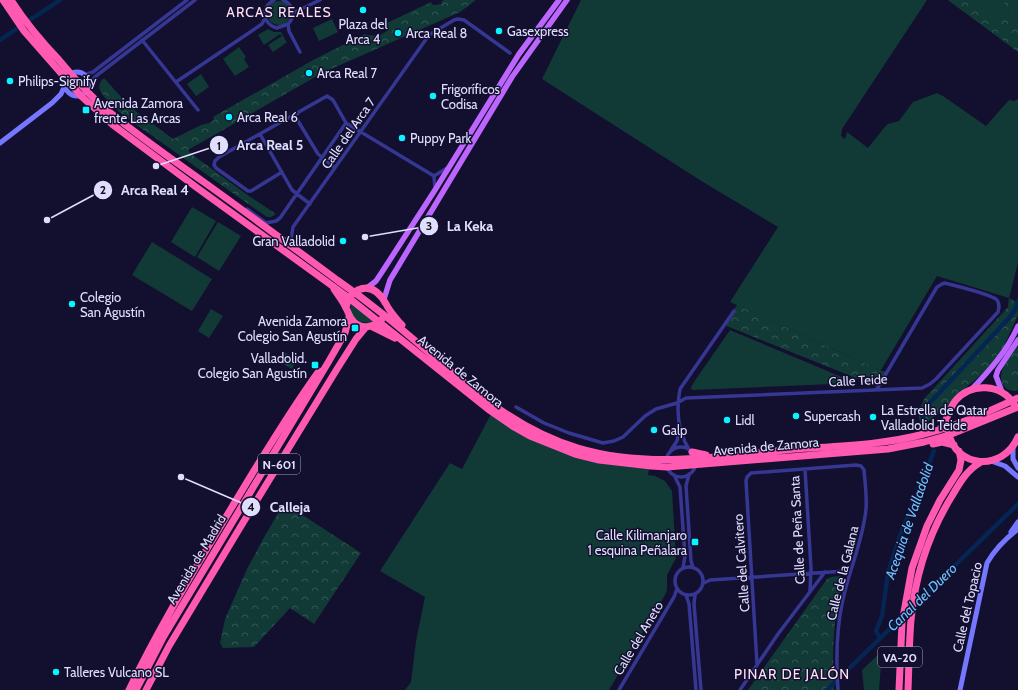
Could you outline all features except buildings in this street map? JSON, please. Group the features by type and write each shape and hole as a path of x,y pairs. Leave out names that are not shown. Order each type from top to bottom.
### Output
{"highway":[{"name":"Avenida de Zamora","path":"3,0 67,79 135,132 312,260 380,321 501,411 534,430 576,448 601,454 627,458 654,459 669,463"},
{"name":"Avenida de Zamora","path":"11,0 18,18"},
{"name":"Avenida de Zamora","path":"84,93 113,125 143,148 332,285 352,295 384,315 499,417 536,439 575,454 599,460 650,466 692,461 888,449 924,442 1015,399"},
{"path":"332,285 346,308 349,317 354,323 389,334 398,339 422,359 442,367"},
{"path":"346,308 352,295 359,289 367,288 376,291 385,301 399,322 428,346 442,367"},
{"path":"369,327 380,321 384,315 385,301"},
{"name":"Avenida de Madrid","path":"136,690 180,610 345,333 349,317"},
{"name":"Avenida de Madrid","path":"146,690 169,646 337,369 356,339 369,327"},
{"path":"129,690 151,645 267,450 299,398 321,368 329,361"},
{"path":"938,430 944,424 956,400 971,390 991,388 1015,399 1017,408"},
{"path":"1002,393 1018,393"},
{"name":"Avenida de Zamora","path":"711,460 877,442 918,436 938,430 948,431 1017,408"},
{"path":"948,416 948,431 954,445 959,451 971,459 981,462 992,461 1000,458 1013,447 1018,437"},
{"path":"888,449 912,448 942,442 954,445"},
{"name":"VA-20","path":"899,690 902,623 916,555 927,526 940,500 959,470 961,460 959,451"},
{"path":"692,461 711,460"},
{"name":"VA-20","path":"908,690 911,620 921,567 935,527 947,503 970,469 981,462"},
{"path":"150,690 203,589"}],"main road":[{"path":"367,288 380,275 435,190 519,54 559,0"},
{"path":"385,301 390,280 512,77 567,0"},
{"path":"971,390 991,369 1005,350 1018,326"},
{"path":"1002,393 996,376 998,370 1018,340"}],"street":[{"path":"85,75 93,72 187,0"},
{"path":"52,103 70,94 78,96 84,93 89,83 96,76 195,0"},
{"path":"265,18 277,28 286,26 292,19 293,13 288,2 283,0"},
{"path":"288,2 292,0"},
{"path":"293,13 320,0"},
{"path":"262,24 265,18 265,9 271,1"},
{"name":"Calle del Arca 7","path":"312,260 294,244 291,239 293,227 429,35 454,20 464,20 510,53"},
{"path":"176,82 262,24 268,22"},
{"path":"286,26 300,52"},
{"path":"142,40 198,110"},
{"path":"0,143 52,103 61,94 67,79 78,72 85,75 89,83"},
{"path":"67,79 67,92 70,94"},
{"path":"282,172 248,191 214,165 215,161 219,157 326,96 330,97 346,123 434,176"},
{"path":"302,110 295,116 318,154 335,168"},
{"name":"Calle del Arca 7","path":"214,189 234,200 266,222 271,223 276,221 280,218 346,123"},
{"path":"260,134 292,190 310,204"},
{"path":"434,176 450,166"},
{"path":"434,176 435,190"},
{"name":"Calle Teide","path":"603,443 614,441 623,437 645,416 656,409 678,403 686,398 922,388 930,384 998,312 1000,305 998,302 991,296 945,283 942,284 937,288 877,389"},
{"path":"701,690 694,604 695,595 704,583 703,577 699,571 693,567 691,561 686,486 692,461 680,427 678,403 680,389 734,311"},
{"name":"Avenida de Zamora","path":"516,407 544,423 569,433 603,443"},
{"path":"680,427 677,441 669,463 680,487 685,556 683,568 675,578 675,583 679,591 686,595 695,595"},
{"path":"669,463 680,447 692,461"},
{"path":"1013,447 1013,460 1018,468"},
{"path":"669,463 682,476 692,461"},
{"path":"992,461 1005,466 1018,477"},
{"name":"Calle de la Galana","path":"804,469 856,465 861,466 864,470 866,510 842,605 839,624 836,660 838,688"},
{"name":"Calle del Calvitero","path":"757,664 746,481 748,474 751,473 804,469"},
{"name":"Calle de Peña Santa","path":"804,469 810,591"},
{"name":"Calle del Topacio","path":"960,690 987,564 994,551 1008,536 1018,522"},
{"name":"Calle del Topacio","path":"1008,536 1018,528"},
{"path":"683,568 693,567"},
{"path":"740,690 767,650 825,572"},
{"path":"704,583 710,580 825,572 850,572"},
{"path":"703,577 710,580"},
{"name":"Calle del Aneto","path":"619,690 679,591"},
{"path":"686,595 696,690"},
{"path":"757,650 767,650"}],"green space":[{"path":"444,0 476,0 460,12 322,73 188,150 249,196 276,214 271,217 267,217 125,117 111,105 101,92 100,83 104,78 130,107 173,139 201,125 209,123 214,120 213,117 315,59 365,34 375,36 384,33 389,29 387,23 431,2 433,5 442,4 441,2"},
{"path":"581,0 927,0 842,129 841,136 845,139 847,132 868,148 888,124 899,121 913,102 937,93 986,126 1009,100 1014,101 1018,99 1018,263 1009,298 937,276 881,370 882,371 730,302 778,227 703,182 542,79"},
{"path":"948,0 1018,0 1018,51"},
{"path":"948,0 965,0 977,11 994,21 1006,1 1013,0 1012,14 1018,27 1018,52"},
{"path":"279,1 287,5 291,13 287,21 279,25 271,21 267,13 271,5"},
{"path":"332,19 338,32 319,41 313,28"},
{"path":"268,29 274,32 281,32 287,43 273,52 268,45 282,36 280,34 264,45 258,35"},
{"path":"239,47 246,57 244,59 249,67 235,76 223,59"},
{"path":"201,74 209,87 196,96 187,84"},
{"path":"192,207 216,221 195,257 171,242"},
{"path":"218,222 241,236 219,271 197,257"},
{"path":"152,242 212,279 192,311 132,275"},
{"path":"1009,298 1018,303 1018,315 1003,348 989,368 955,397 946,409 921,426 918,413 924,399 1008,307"},
{"path":"351,304 376,320 366,323 354,318"},
{"path":"737,305 887,372 878,387 724,325"},
{"path":"211,309 223,316 209,338 198,331"},
{"path":"730,330 856,383 692,390 691,387 696,379"},
{"path":"1018,345 1018,390 1010,390 1004,386 1001,381 1002,370"},
{"path":"284,352 297,359 292,369 278,361"},
{"path":"491,414 528,437 566,453 585,459 627,467 649,469 648,475 655,476 665,481 672,491 676,558 667,575 667,590 609,690 405,690 411,682 416,641 425,597 380,571 450,463 462,469"},
{"path":"284,503 361,553 314,624 290,608 254,647 223,648 220,643 225,619 247,569"},
{"path":"840,576 843,580 835,621 833,662 834,690 748,690 827,579"},
{"path":"882,651 879,690 864,690 862,670"}],"waterway":[{"name":"Acequia de Valladolid","path":"0,40 60,0"},
{"name":"Acequia de Valladolid","path":"925,424 922,415 926,407 1009,318 1015,310 1018,301"},
{"name":"Acequia de Valladolid","path":"880,638 876,631 882,616 888,573 900,536 934,451"},
{"name":"Canal del Duero","path":"827,690 1018,504"}],"place":[{"name":"Plaza del Arca 4","path":"363,10"},
{"name":"Gasexpress","path":"499,31"},
{"name":"Arca Real 8","path":"398,33"},
{"name":"Arca Real 7","path":"309,73"},
{"name":"Philips-Signify","path":"10,81"},
{"name":"Frigoríficos Codisa","path":"433,96"},
{"name":"Avenida Zamora frente Las Arcas","path":"86,110"},
{"name":"Arca Real 6","path":"229,117"},
{"name":"Puppy Park","path":"402,138"},
{"name":"Arca Real 5","path":"156,166"},
{"name":"Arca Real 4","path":"47,220"},
{"name":"La Keka","path":"365,237"},
{"name":"Gran Valladolid","path":"343,241"},
{"name":"Colegio San Agustín","path":"72,304"},
{"name":"Avenida Zamora Colegio San Agustín","path":"355,328"},
{"name":"Valladolid. Colegio San Agustín","path":"315,365"},
{"name":"Supercash","path":"796,416"},
{"name":"La Estrella de Qatar Valladolid Teide","path":"873,417"},
{"name":"Lidl","path":"727,420"},
{"name":"Galp","path":"654,430"},
{"name":"Calleja","path":"181,477"},
{"name":"Calle Kilimanjaro 1 esquina Peñalara","path":"695,542"},
{"name":"Talleres Vulcano SL","path":"56,672"}],"district":[{"name":"ARCAS REALES","path":"279,12"},
{"name":"PINAR DE JALÓN","path":"792,674"}]}
